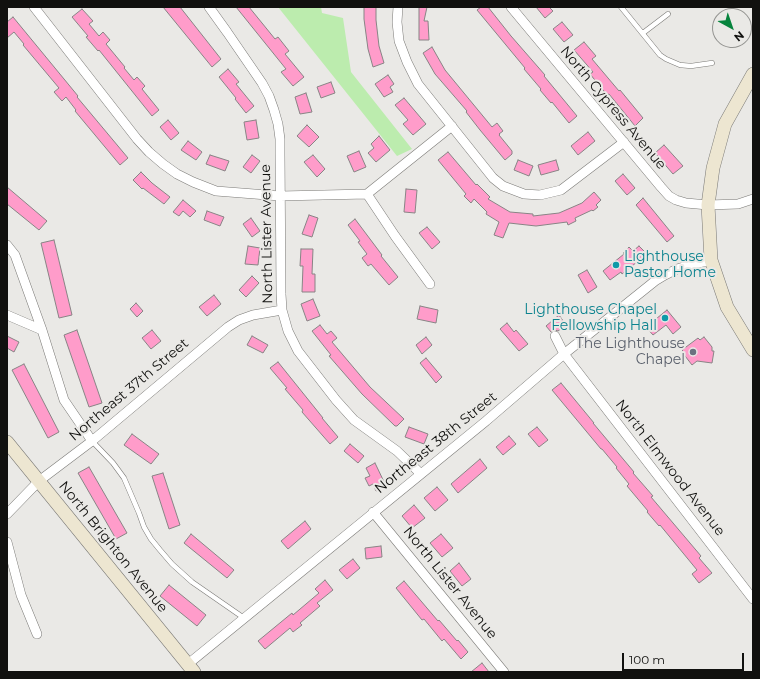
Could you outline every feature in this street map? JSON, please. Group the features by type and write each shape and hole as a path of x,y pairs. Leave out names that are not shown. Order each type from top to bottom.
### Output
{"main road":[{"path":"753,74 725,124 713,168 708,205 711,260 727,307 753,350"},
{"name":"North Brighton Avenue","path":"7,442 191,668"}],"street":[{"path":"34,7 137,140 163,164 177,174 216,191 280,196 367,194 452,126"},
{"name":"North Lister Avenue","path":"209,7 228,32 262,83 274,110 278,124 280,139 280,276 282,310 288,331 298,351 336,400 354,420 397,451 420,474"},
{"path":"398,7 397,22 399,41 418,84 493,178 503,186 524,194 540,195 561,190 624,142"},
{"name":"North Cypress Avenue","path":"511,7 669,196 686,203 708,205"},
{"path":"367,194 430,284"},
{"path":"708,205 738,204 753,199"},
{"path":"7,245 15,255 42,330 64,400 92,441"},
{"name":"Northeast 38th Street","path":"191,668 244,618 486,421 564,354 661,277 677,269 711,260"},
{"name":"Northeast 37th Street","path":"7,514 39,482 92,441 228,327 239,320 253,315 282,310"},
{"path":"7,315 42,330"},
{"name":"North Elmwood Avenue","path":"554,336 564,354 753,599"},
{"name":"North Lister Avenue","path":"373,512 504,672"},
{"path":"7,542 21,595 37,634"}],"lane":[{"path":"621,7 660,54 666,59 680,65 691,66 712,64"},
{"path":"643,34 668,14"},
{"path":"92,441 114,463 124,478 144,527 151,539 172,564 192,582 244,618"}],"green space":[{"path":"278,7 321,7 322,13 343,18 351,72 412,149 397,156"}],"building":[{"path":"163,7 180,7 221,59 212,67"},
{"path":"236,7 249,7 275,39 278,37 289,51 285,54 304,77 293,86 281,72 286,69"},
{"path":"364,7 376,7 379,46 384,63 373,67 368,49"},
{"path":"419,7 427,7 424,21 428,21 429,40 419,40"},
{"path":"481,7 488,7 577,116 569,123 540,90 541,89 524,69 525,68 477,10"},
{"path":"536,7 549,7 553,11 545,18"},
{"path":"82,9 93,21 89,24 99,36 103,32 110,40 106,44 125,67 124,68 134,80 137,77 145,86 142,89 159,110 152,116 99,50 98,51 86,37 88,36 72,17"},
{"path":"13,17 128,158 120,165 75,111 76,110 66,97 62,101 54,92 59,88 14,32 7,38 7,22"},
{"path":"562,22 573,35 564,42 553,29"},
{"path":"584,42 596,56 592,59 643,118 635,126 609,94 607,95 590,74 593,72 574,50"},
{"path":"432,47 445,70 492,127 497,123 503,131 499,135 512,151 512,154 505,160 466,112 467,111 435,74 423,53"},
{"path":"228,69 239,82 236,84 254,106 246,113 219,77"},
{"path":"388,75 394,84 390,87 393,92 384,97 375,84"},
{"path":"331,82 335,93 321,98 317,87"},
{"path":"306,93 312,112 300,114 295,97"},
{"path":"404,98 426,124 413,135 403,124 408,120 395,105"},
{"path":"168,120 179,133 171,140 160,127"},
{"path":"256,120 259,138 247,140 244,122"},
{"path":"307,125 319,137 309,147 297,136"},
{"path":"588,132 595,141 578,155 571,146"},
{"path":"379,136 390,150 376,162 368,153 374,148 371,144"},
{"path":"188,141 202,152 196,160 181,150"},
{"path":"664,145 683,166 673,174 655,153"},
{"path":"359,151 366,167 354,172 347,156"},
{"path":"448,152 476,185 477,184 490,197 488,199 510,212 533,214 533,216 559,213 582,203 594,192 601,200 596,205 598,207 593,211 592,210 575,218 576,221 568,225 567,222 536,226 509,223 503,238 494,235 499,222 486,214 487,212 474,199 471,203 464,196 466,194 438,160"},
{"path":"210,155 229,161 225,171 206,164"},
{"path":"252,155 260,161 251,173 243,167"},
{"path":"313,155 325,169 317,177 304,162"},
{"path":"518,160 533,166 529,176 514,170"},
{"path":"556,160 559,170 541,175 538,165"},
{"path":"141,172 170,197 164,204 143,188 142,189 133,180"},
{"path":"623,174 635,188 627,195 615,181"},
{"path":"7,187 47,221 39,230 7,204"},
{"path":"406,189 417,190 415,213 404,212"},
{"path":"643,198 674,236 667,242 636,205"},
{"path":"183,200 196,211 190,217 183,211 179,216 173,212"},
{"path":"207,211 224,217 220,226 204,220"},
{"path":"309,215 318,218 312,237 302,234"},
{"path":"251,218 260,231 252,237 243,224"},
{"path":"355,219 398,277 389,285 371,264 368,266 362,258 367,254 358,242 360,241 348,225"},
{"path":"427,227 440,242 432,249 419,233"},
{"path":"54,240 72,315 59,318 41,243"},
{"path":"248,246 260,248 258,265 245,264"},
{"path":"639,246 647,254 622,274 621,272 610,280 603,271 624,254 623,253 629,247 633,251"},
{"path":"301,249 313,249 312,274 315,274 315,292 302,292 303,266 300,266"},
{"path":"587,270 597,287 588,293 578,275"},
{"path":"252,276 259,283 246,297 239,290"},
{"path":"214,295 221,304 207,316 199,307"},
{"path":"313,299 320,316 307,321 301,304"},
{"path":"136,303 143,311 137,317 130,309"},
{"path":"420,306 438,310 436,323 417,319"},
{"name":"Lighthouse Chapel Fellowship Hall","path":"667,310 681,327 673,334 666,325 653,335 646,327"},
{"path":"559,315 566,325 558,331 555,330 551,332 546,326"},
{"path":"507,323 514,332 516,330 528,344 519,351 500,329"},
{"path":"320,325 327,334 331,331 337,338 332,342 370,387 404,419 397,426 395,426 362,394 329,356 331,355 312,331"},
{"path":"77,330 102,403 89,407 64,335"},
{"path":"152,330 161,341 151,349 142,338"},
{"path":"7,336 19,342 14,352 7,348"},
{"path":"252,336 268,345 263,353 247,345"},
{"path":"426,337 432,345 422,354 416,345"},
{"name":"The Lighthouse Chapel","path":"704,337 712,347 712,351 714,351 712,363 697,361 692,365 682,350 698,338 700,340"},
{"path":"426,358 442,377 436,383 420,363"},
{"path":"278,362 338,437 330,444 302,412 303,410 285,389 287,388 270,368"},
{"path":"24,364 59,432 48,438 12,370"},
{"path":"561,383 653,496 651,497 701,556 699,558 712,573 699,583 692,574 697,570 660,525 659,526 647,512 648,511 627,486 629,484 616,468 617,467 552,390"},
{"path":"409,427 428,434 424,444 405,437"},
{"path":"537,427 548,440 539,447 528,434"},
{"path":"132,434 159,454 151,464 124,445"},
{"path":"509,436 516,444 503,455 496,447"},
{"path":"350,444 364,456 358,463 344,451"},
{"path":"480,459 487,468 458,493 451,484"},
{"path":"375,463 386,486 376,491 373,484 369,486 365,478 370,476 366,468"},
{"path":"89,467 127,533 116,539 78,473"},
{"path":"163,473 180,525 169,529 152,476"},
{"path":"437,487 448,500 435,511 424,498"},
{"path":"414,505 425,518 412,528 402,516"},
{"path":"305,521 311,529 288,549 281,541"},
{"path":"191,534 234,570 227,578 184,543"},
{"path":"441,534 453,548 442,557 430,543"},
{"path":"381,546 382,557 366,559 365,548"},
{"path":"353,559 360,568 347,579 339,570"},
{"path":"459,563 471,579 462,586 450,571"},
{"path":"325,580 333,590 317,603 320,606 300,623 302,625 293,632 290,628 265,649 258,641 292,613 293,615 319,593 315,589"},
{"path":"404,581 438,621 439,620 468,652 461,659 444,639 442,641 424,619 422,620 396,588"},
{"path":"169,585 206,615 197,626 160,596"},
{"path":"482,663 489,672 471,672"}],"place":[{"name":"Lighthouse Pastor Home","path":"616,265"},
{"name":"Lighthouse Chapel Fellowship Hall","path":"665,318"},
{"name":"The Lighthouse Chapel","path":"693,352"}]}
